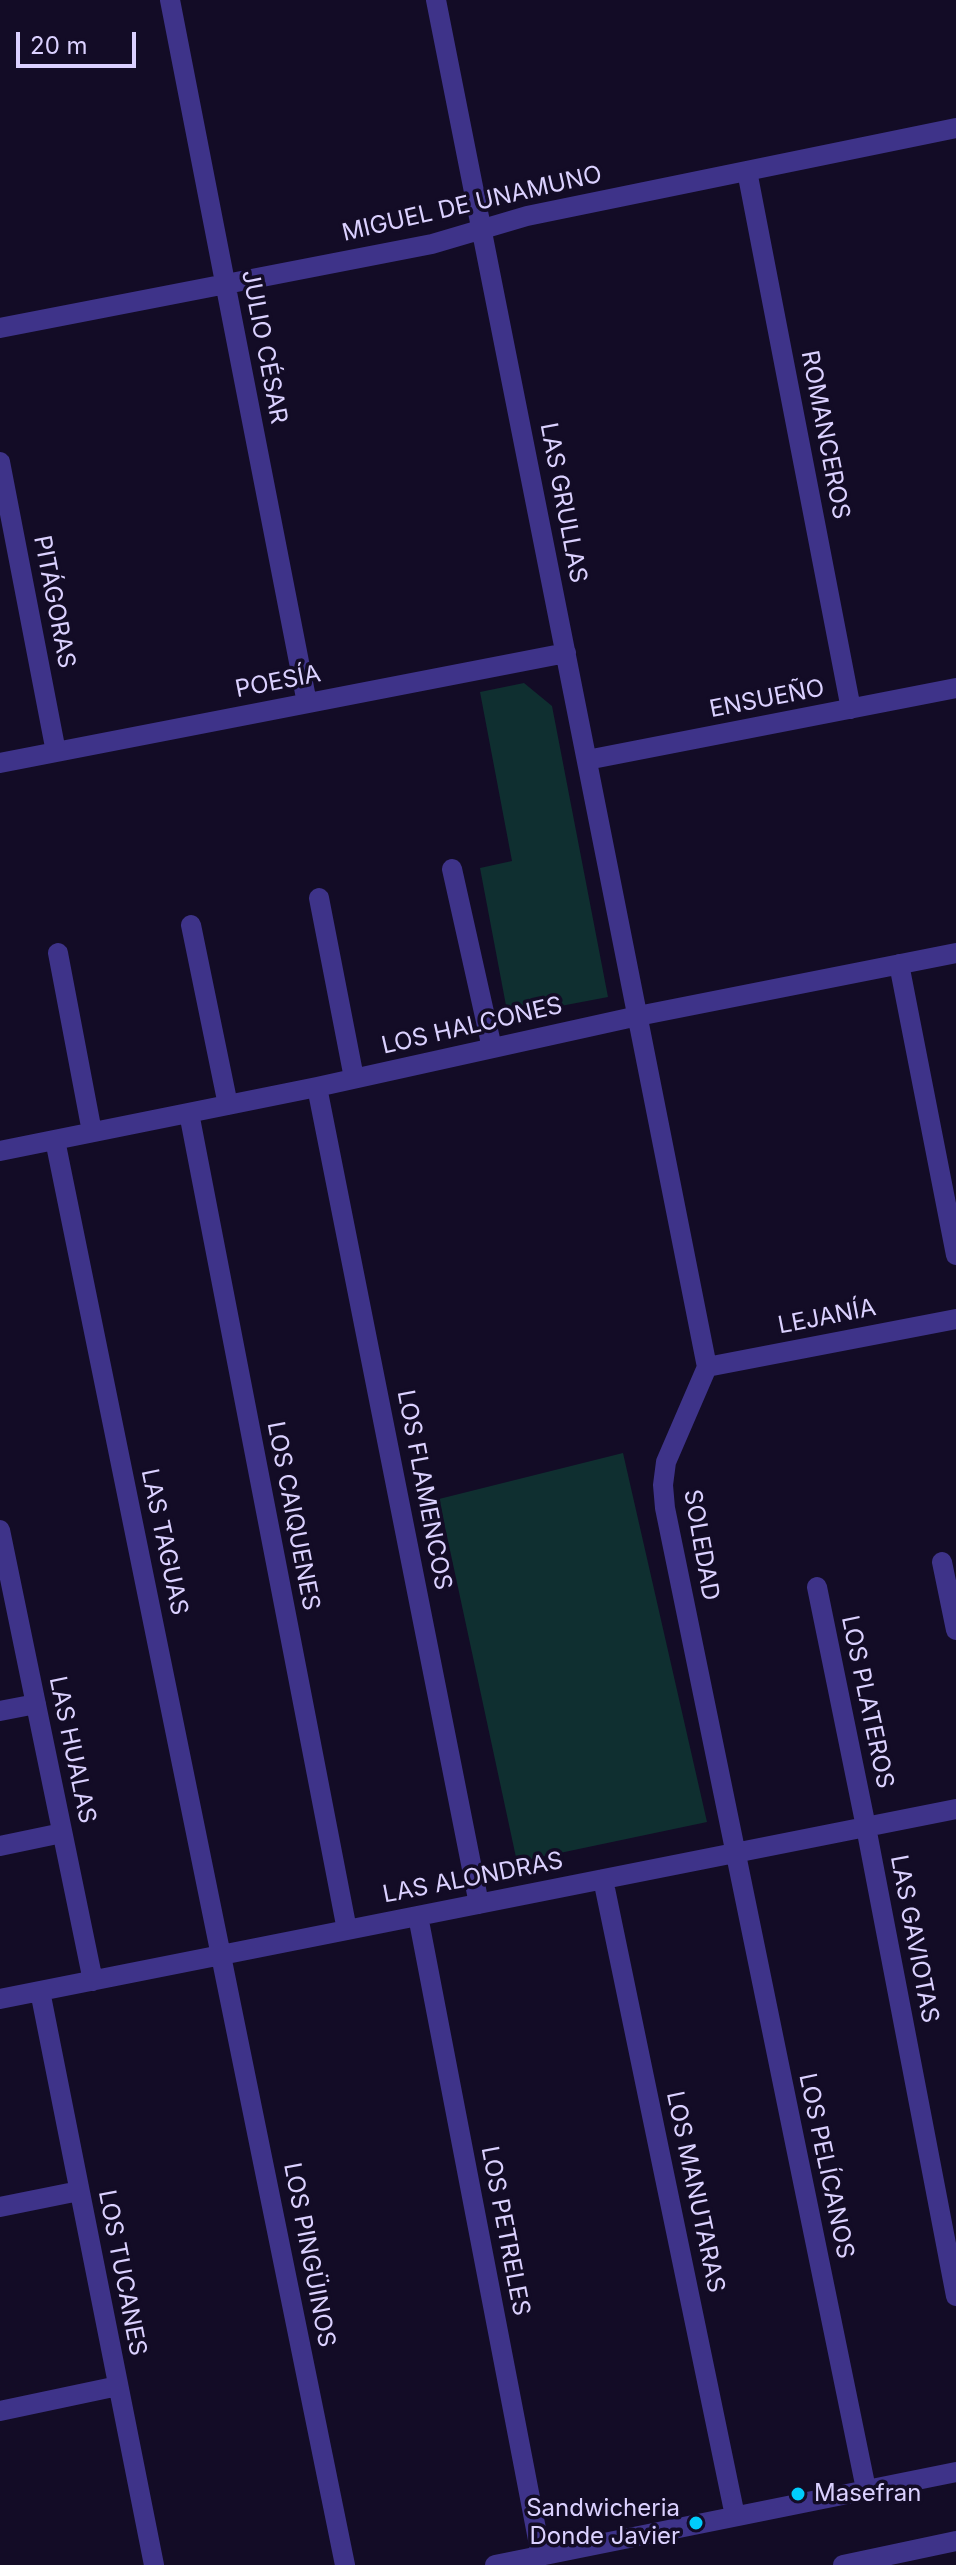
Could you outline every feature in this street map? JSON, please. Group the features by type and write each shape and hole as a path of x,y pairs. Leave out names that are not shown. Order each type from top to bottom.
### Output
{"street":[{"name":"JULIO CÉSAR","path":"170,0 307,703"},
{"name":"LAS GRULLAS","path":"436,0 638,1016"},
{"name":"MIGUEL DE UNAMUNO","path":"0,328 432,244 527,216 956,128"},
{"name":"ROMANCEROS","path":"747,171 851,709"},
{"name":"PITÁGORAS","path":"0,462 56,752"},
{"name":"POESÍA","path":"0,763 566,653"},
{"name":"ENSUEÑO","path":"587,760 956,688"},
{"path":"452,869 492,1048"},
{"path":"319,898 354,1078"},
{"path":"191,925 228,1105"},
{"path":"58,953 92,1132"},
{"name":"LOS HALCONES","path":"0,1151 317,1087 638,1016 956,953"},
{"path":"899,964 956,1255"},
{"path":"638,1016 707,1367"},
{"name":"LOS FLAMENCOS","path":"317,1087 479,1904"},
{"name":"LOS CAIQUENES","path":"189,1113 347,1930"},
{"name":"LAS TAGUAS","path":"55,1140 222,1955"},
{"name":"LEJANÍA","path":"707,1367 956,1319"},
{"name":"SOLEDAD","path":"707,1367 666,1462 663,1485 665,1508 736,1853"},
{"name":"LAS HUALAS","path":"0,1530 4,1572 36,1704 93,1981"},
{"path":"942,1562 956,1630"},
{"name":"LOS PLATEROS","path":"817,1587 866,1827"},
{"path":"0,1711 36,1704"},
{"name":"LAS ALONDRAS","path":"0,1999 956,1809"},
{"name":"LAS GAVIOTAS","path":"866,1827 956,2296"},
{"path":"0,1846 62,1833"},
{"name":"LOS PELÍCANOS","path":"736,1853 866,2489"},
{"name":"LOS MANUTARAS","path":"603,1879 735,2516"},
{"name":"LOS PETRELES","path":"418,1916 541,2555"},
{"name":"LOS PINGÜINOS","path":"222,1955 345,2565"},
{"name":"LOS TUCANES","path":"40,1991 154,2565"},
{"path":"0,2207 79,2191"},
{"path":"0,2411 118,2386"},
{"path":"500,2564 956,2472"},
{"path":"843,2565 956,2541"}],"green space":[{"path":"524,683 552,706 608,997 508,1016 480,868 512,861 480,692"},
{"path":"623,1453 707,1822 517,1862 439,1499"}],"place":[{"name":"Masefran","path":"798,2494"},
{"name":"Sandwicheria Donde Javier","path":"696,2523"}]}
